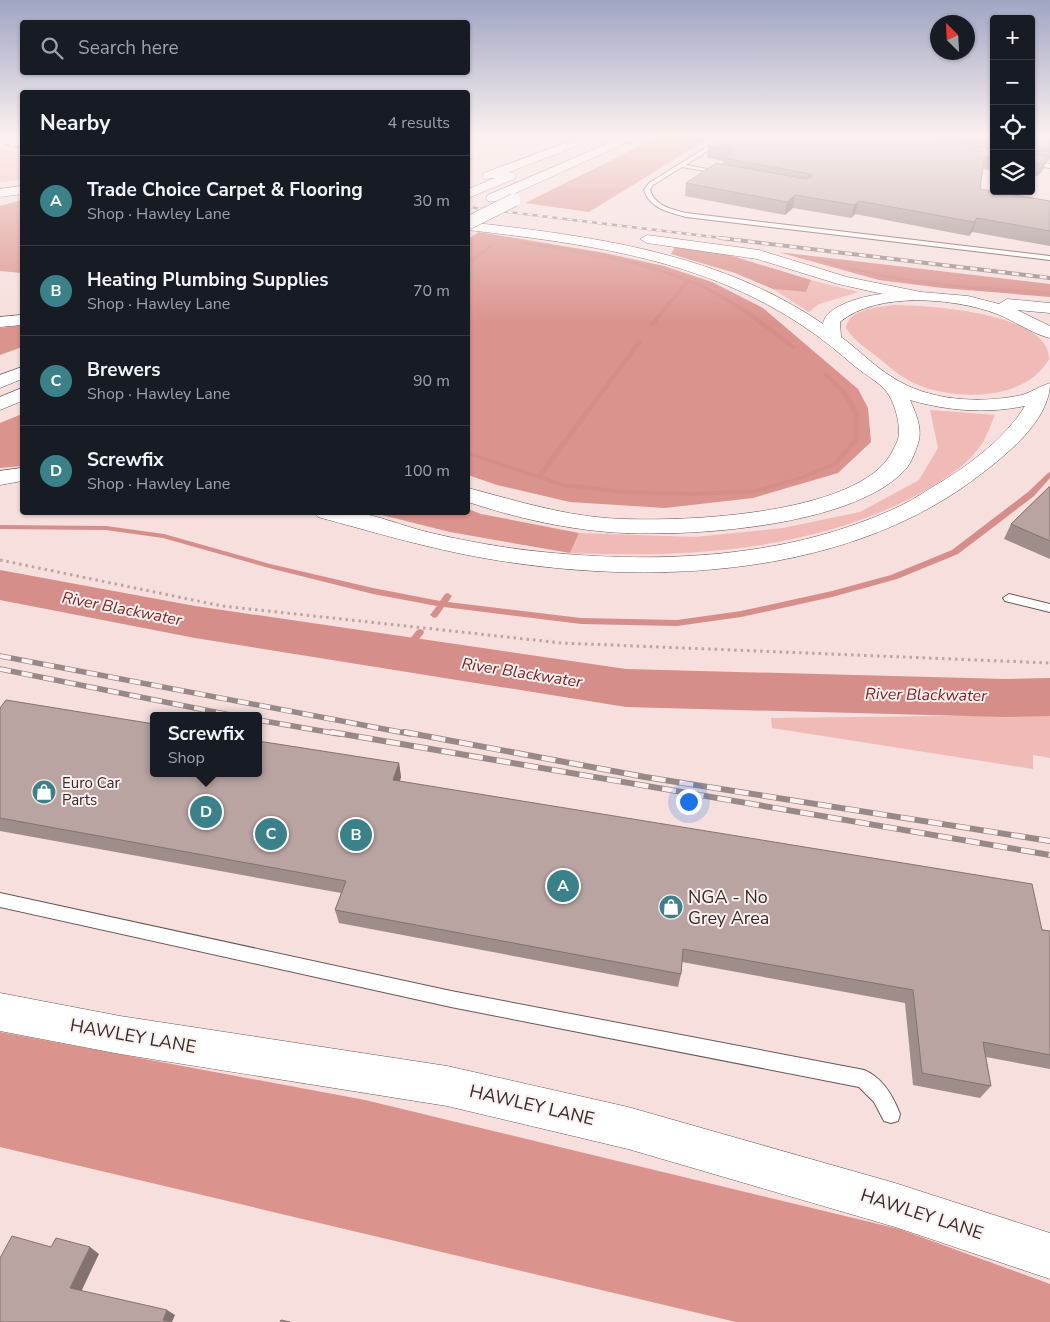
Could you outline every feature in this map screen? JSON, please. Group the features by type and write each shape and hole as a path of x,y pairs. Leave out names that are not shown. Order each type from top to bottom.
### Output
{"main road":[{"path":"470,207 491,199"},
{"path":"470,223 516,199"},
{"path":"470,217 759,255 844,281 923,297 1050,308"},
{"path":"470,224 608,246 706,271 742,284 767,296 833,339 893,386 924,397 960,404 1004,403 1045,392"},
{"path":"833,339 830,332 832,320 851,307 880,300 923,297"},
{"path":"968,301 1020,317 1050,333"},
{"path":"0,322 20,320"},
{"path":"0,382 20,374"},
{"path":"470,496 556,517 627,526 723,524 804,510 864,490 884,479 894,470 903,457 909,439 904,410 893,386"},
{"path":"338,515 466,547 551,560 644,564 767,555 834,540 890,520 923,505 972,471 998,448 1034,411 1045,392"},
{"path":"0,404 20,395"},
{"path":"0,478 20,475"},
{"name":"HAWLEY LANE","path":"0,1012 120,1034 447,1086 618,1125 896,1204 1050,1256"}],"lane":[{"path":"650,199 653,202 686,215 1050,258"},
{"path":"1009,598 1050,608"},
{"path":"0,900 451,999 864,1079 881,1095 891,1114"}],"path":[{"path":"0,560 222,606 562,644 1050,663"}],"shaded area":[{"path":"534,199 611,199 589,212 525,203"},
{"path":"20,201 20,273 0,271 0,206"},
{"path":"479,232 605,253 664,266 712,282 763,308 858,389 868,408 871,442 838,473 753,498 665,508 570,502 497,485 470,476 470,238"},
{"path":"675,247 729,255 811,280 806,292 773,289 735,273 671,254"},
{"path":"778,252 1050,284 1050,297 942,288 879,280"},
{"path":"811,280 859,292 819,304 809,312 773,289 806,292"},
{"path":"894,305 956,310 983,314 1008,321 1029,331 1044,343 1049,359 1038,373 1023,383 1006,390 968,395 930,389 914,383 899,374 860,344 846,328 848,321 859,312"},
{"path":"20,325 20,348 0,355 0,328"},
{"path":"930,410 995,415 981,445 972,457 957,470 915,496 875,514 833,529 790,540 747,547 658,554 570,553 579,533 695,537 783,528 860,512 919,480 938,448"},
{"path":"20,415 20,466 0,468 0,423"},
{"path":"470,510 481,514 579,533 570,553 450,532 382,515 470,515"},
{"path":"1050,715 1050,758 1033,755 1033,769 772,728 771,718"},
{"path":"0,1032 365,1100 899,1229 1050,1284 1050,1322 736,1322 0,1147"}],"building":[{"path":"769,199 791,199 787,202"},
{"path":"817,199 1037,199 1050,201 1050,231 977,218 974,222 859,201 854,205"},
{"path":"1050,486 1050,541 1011,524"},
{"path":"6,700 150,723 150,777 262,777 262,742 399,763 393,780 1032,884 1042,930 1050,931 1050,1055 983,1042 991,1086 922,1073 913,990 683,949 681,974 335,910 346,881 0,818 0,708"},
{"path":"12,1236 51,1247 56,1238 90,1247 70,1288 167,1310 163,1320 171,1322 0,1322 0,1258"}],"waterway":[{"path":"524,243 623,260 671,273 694,282 736,305 794,348"},
{"path":"470,262 491,247"},
{"path":"824,261 851,269 907,280 964,287 1050,293"},
{"path":"652,325 688,281"},
{"path":"539,476 640,341"},
{"path":"470,454 562,485 625,492 692,494 756,491 803,477 835,464 856,440 856,412 845,393 826,374"},
{"path":"442,604 581,621 677,623 741,614 832,594 894,577 955,552 1031,494 1050,474"},
{"path":"0,527 106,528 164,536 269,566 373,591 442,604"},
{"name":"River Blackwater","path":"0,585 195,622 626,688 1005,698 1050,697"},
{"path":"442,604 448,596"},
{"path":"434,615 442,604"},
{"path":"403,654 420,632"}],"railway":[{"path":"470,207 730,239"},
{"path":"720,238 1050,278"},
{"path":"0,656 410,734"},
{"path":"0,669 215,712"},
{"path":"262,721 339,734"},
{"path":"331,732 1050,855"},
{"path":"404,732 645,777 1050,841"}],"place":[{"name":"Euro Car Parts","path":"44,792"},
{"name":"Screwfix","path":"206,812"},
{"name":"Brewers","path":"271,834"},
{"name":"Heating Plumbing Supplies","path":"356,835"},
{"name":"Trade Choice Carpet & Flooring","path":"563,886"},
{"name":"NGA - No Grey Area","path":"671,907"}]}
